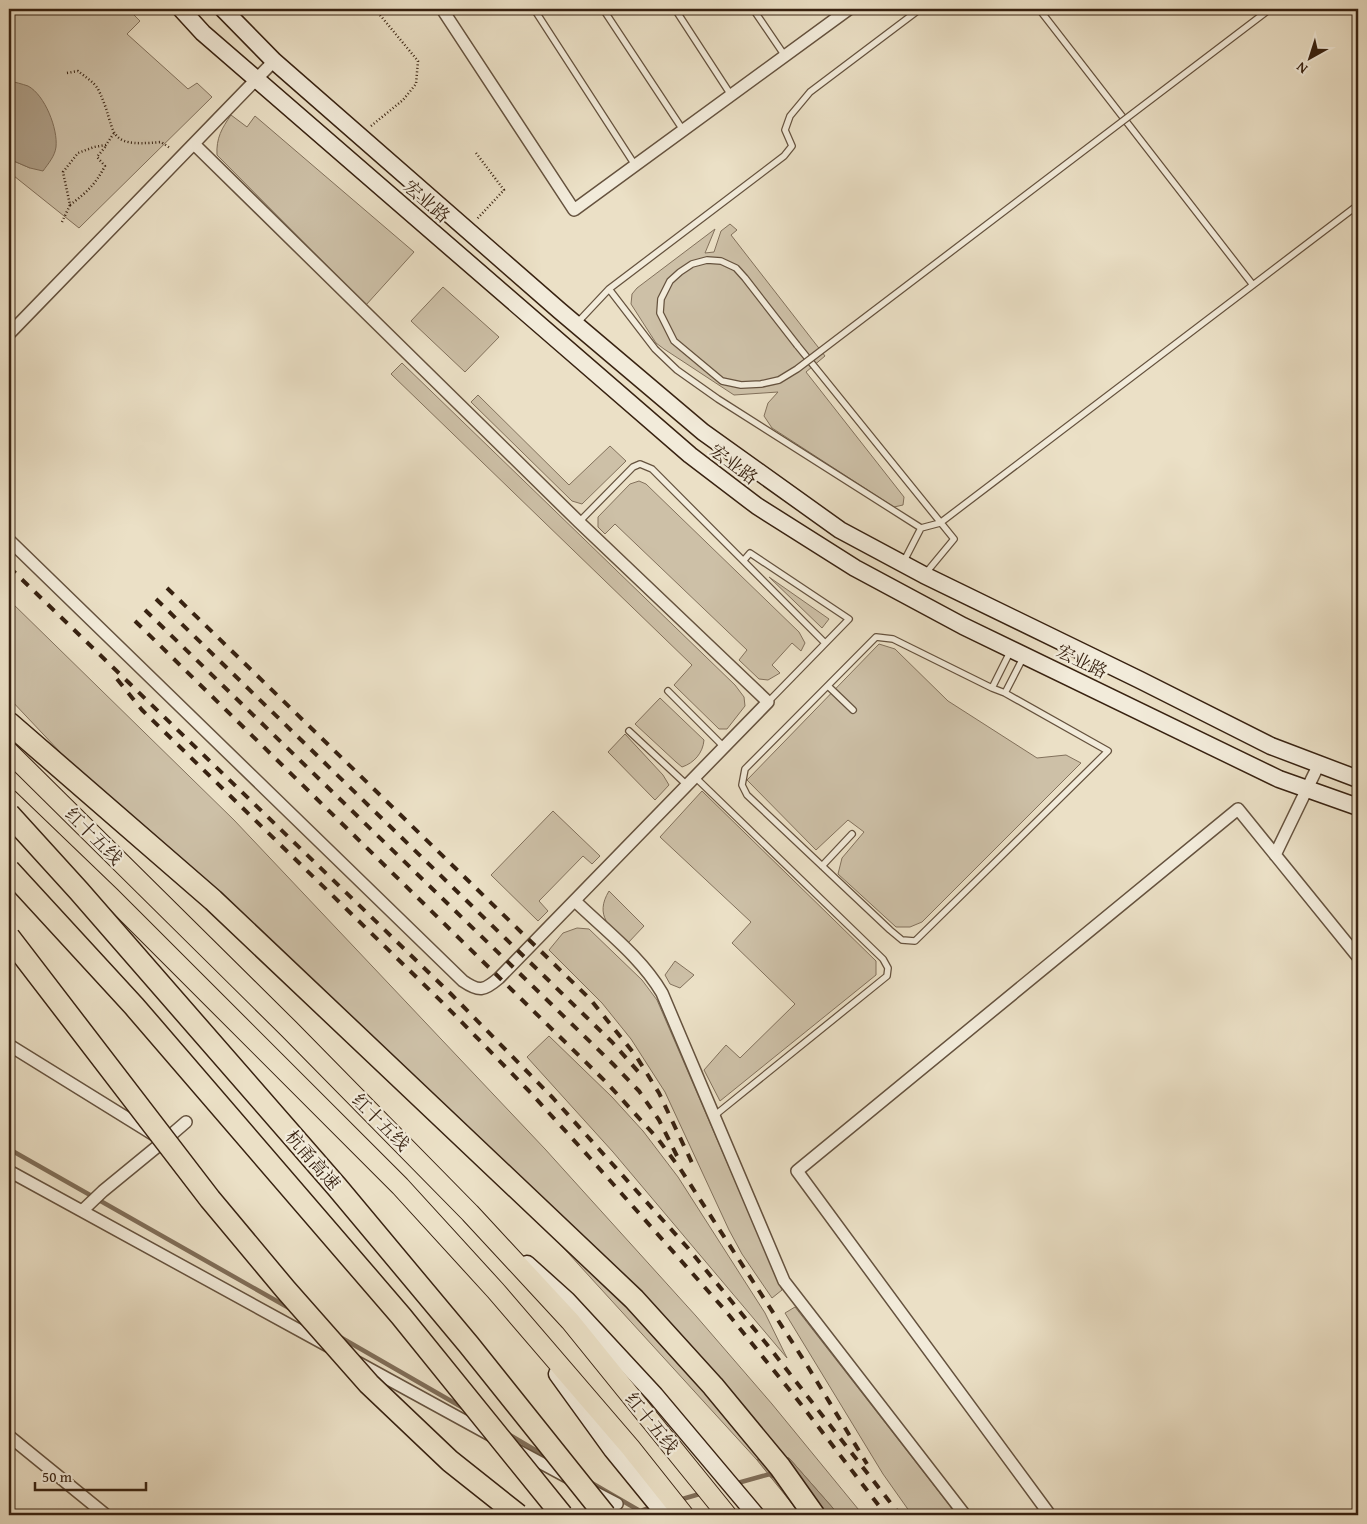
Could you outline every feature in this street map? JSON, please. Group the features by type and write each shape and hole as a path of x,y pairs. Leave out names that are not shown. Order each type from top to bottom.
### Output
{"highway":[{"path":"9,723 213,900 634,1299 713,1386 780,1467 814,1515"},
{"name":"杭甬高速","path":"9,814 80,891 337,1187 469,1345 611,1510"},
{"name":"杭甬高速","path":"9,870 134,1006 401,1316 562,1515"},
{"path":"9,937 210,1199 286,1290 369,1384 450,1461 518,1515"}],"main road":[{"name":"红十五线","path":"9,752 289,1029 474,1217 570,1321 726,1514"},
{"name":"红十五线","path":"9,799 111,897 393,1179 495,1290 621,1449 684,1515"}],"street":[{"name":"宏业路","path":"181,9 203,33 684,450 757,506 855,568 963,626 1279,779 1358,807"},
{"name":"宏业路","path":"223,9 274,61 702,432 840,530 924,575 1132,676 1270,746 1358,779"},
{"path":"442,9 574,210 785,56 835,13 849,9"},
{"path":"9,334 274,61"},
{"path":"9,540 472,988 482,989 489,987 768,702 579,522 194,144"},
{"path":"1276,855 1319,764"},
{"path":"1050,1515 797,1171 1238,809 1358,957"},
{"path":"575,901 642,965 662,993 784,1281 965,1515"},
{"path":"9,1045 164,1141"},
{"path":"85,1208 186,1122"},
{"path":"9,1171 85,1208 611,1510"},
{"path":"474,1217 567,1300 655,1395 754,1512"},
{"path":"9,1436 106,1515"},
{"path":"621,1449 665,1515"}],"lane":[{"path":"534,9 635,165"},
{"path":"603,9 683,130"},
{"path":"675,9 731,95"},
{"path":"753,9 785,56"},
{"path":"576,324 609,289 784,156 792,146 785,130 790,116 810,92 920,9"},
{"path":"1039,9 1253,284"},
{"path":"924,575 954,539 940,523 797,345 745,278 736,268 721,261 707,260 692,264 670,281 661,299 660,313 674,340 722,381 741,385 761,384 778,380 797,369 1270,9"},
{"path":"609,289 655,349 677,370 718,399 921,528 940,523 1358,205"},
{"path":"579,522 633,466 640,464 652,469 825,643"},
{"path":"903,564 921,528"},
{"path":"744,560 750,553 849,618 768,702"},
{"path":"876,637 894,639 992,688 1006,693 1108,751 915,940 902,940 747,795 742,785 745,769 828,686 876,637"},
{"path":"992,688 1018,653"},
{"path":"1006,693 1018,653"},
{"path":"828,686 853,710"},
{"path":"668,690 724,747"},
{"path":"629,731 691,781 883,959 888,968 887,976 714,1116"},
{"path":"822,866 852,834"}],"path":[{"path":"349,126 367,129 402,100 416,84 418,62 375,9"},
{"path":"67,73 78,71 97,87 114,134 124,142 139,144 161,142 181,157"},
{"path":"62,222 70,205 89,191 97,181 105,166 97,157 114,134"},
{"path":"70,205 63,172 78,153 106,145"},
{"path":"467,229 504,190 476,153"}],"shaded area":[{"path":"22,9 128,9 140,21 127,34 188,89 197,83 212,97 79,228 9,172 9,159 30,168 9,81 9,18"},
{"path":"9,81 28,86 34,90 45,105 53,122 56,147 53,157 43,171 9,159"},
{"path":"231,115 247,127 255,116 414,252 366,305 217,155 217,143 220,134"},
{"path":"730,224 737,230 731,235 825,356 806,372 904,497 903,505 894,507 772,428 764,416 768,403 778,392 734,395 656,343 631,304 632,294 637,288 715,229 705,253 714,252 721,231"},
{"path":"443,287 499,337 465,372 411,321"},
{"path":"402,363 735,685 744,697 745,706 727,729 719,729 674,685 692,665 391,374"},
{"path":"478,395 569,485 610,446 626,461 582,504 572,501 471,402"},
{"path":"639,481 646,484 799,632 805,643 801,651 792,643 772,665 780,673 768,680 759,679 739,660 747,650 615,524 605,534 598,527 598,517 630,484"},
{"path":"769,577 829,619 822,628"},
{"path":"9,600 234,820 545,1149 696,1316 772,1404 863,1515 839,1515 789,1458 757,1460 538,1220 112,807 9,698"},
{"path":"879,644 895,649 948,701 1037,758 1066,755 1081,763 922,922 910,927 896,927 838,874 842,858 864,832 848,820 816,850 747,780"},
{"path":"660,698 704,740 702,749 697,757 682,767 635,724"},
{"path":"625,734 663,775 669,785 655,800 608,752"},
{"path":"702,791 876,961 876,975 720,1101 704,1070 726,1045 740,1058 795,1004 732,943 751,922 660,837"},
{"path":"553,811 600,856 592,864 583,856 539,901 548,911 538,921 491,875"},
{"path":"609,891 644,926 627,944 606,920 603,907"},
{"path":"577,928 589,929 642,980 657,1000 782,1290 772,1298 742,1254 729,1230 665,1092 631,1039 602,1003 549,950 563,933"},
{"path":"675,961 694,975 680,988 670,984 665,975"},
{"path":"549,1036 612,1097 643,1131 678,1177 765,1313 787,1358 613,1152 527,1057"},
{"path":"795,1307 957,1515 912,1515 883,1474 785,1313"},
{"path":"789,1458 839,1515 801,1515 757,1460"}],"waterway":[{"path":"9,1149 289,1308"},
{"path":"340,1337 465,1409"},
{"path":"508,1434 547,1457"},
{"path":"734,1484 770,1474 772,1476"},
{"path":"590,1482 640,1511 654,1506"},
{"path":"679,1500 703,1493"}],"railway":[{"path":"9,567 451,994 553,1098 687,1247 769,1347 900,1515"},
{"path":"167,588 590,999 636,1056 659,1093 693,1165"},
{"path":"156,599 612,1042 642,1076"},
{"path":"145,610 613,1064 639,1091 659,1120 677,1156"},
{"path":"135,621 607,1083 658,1139 681,1170 805,1362 867,1464"},
{"path":"117,679 142,710 445,1005 529,1091 724,1309 800,1403 886,1515"}]}
